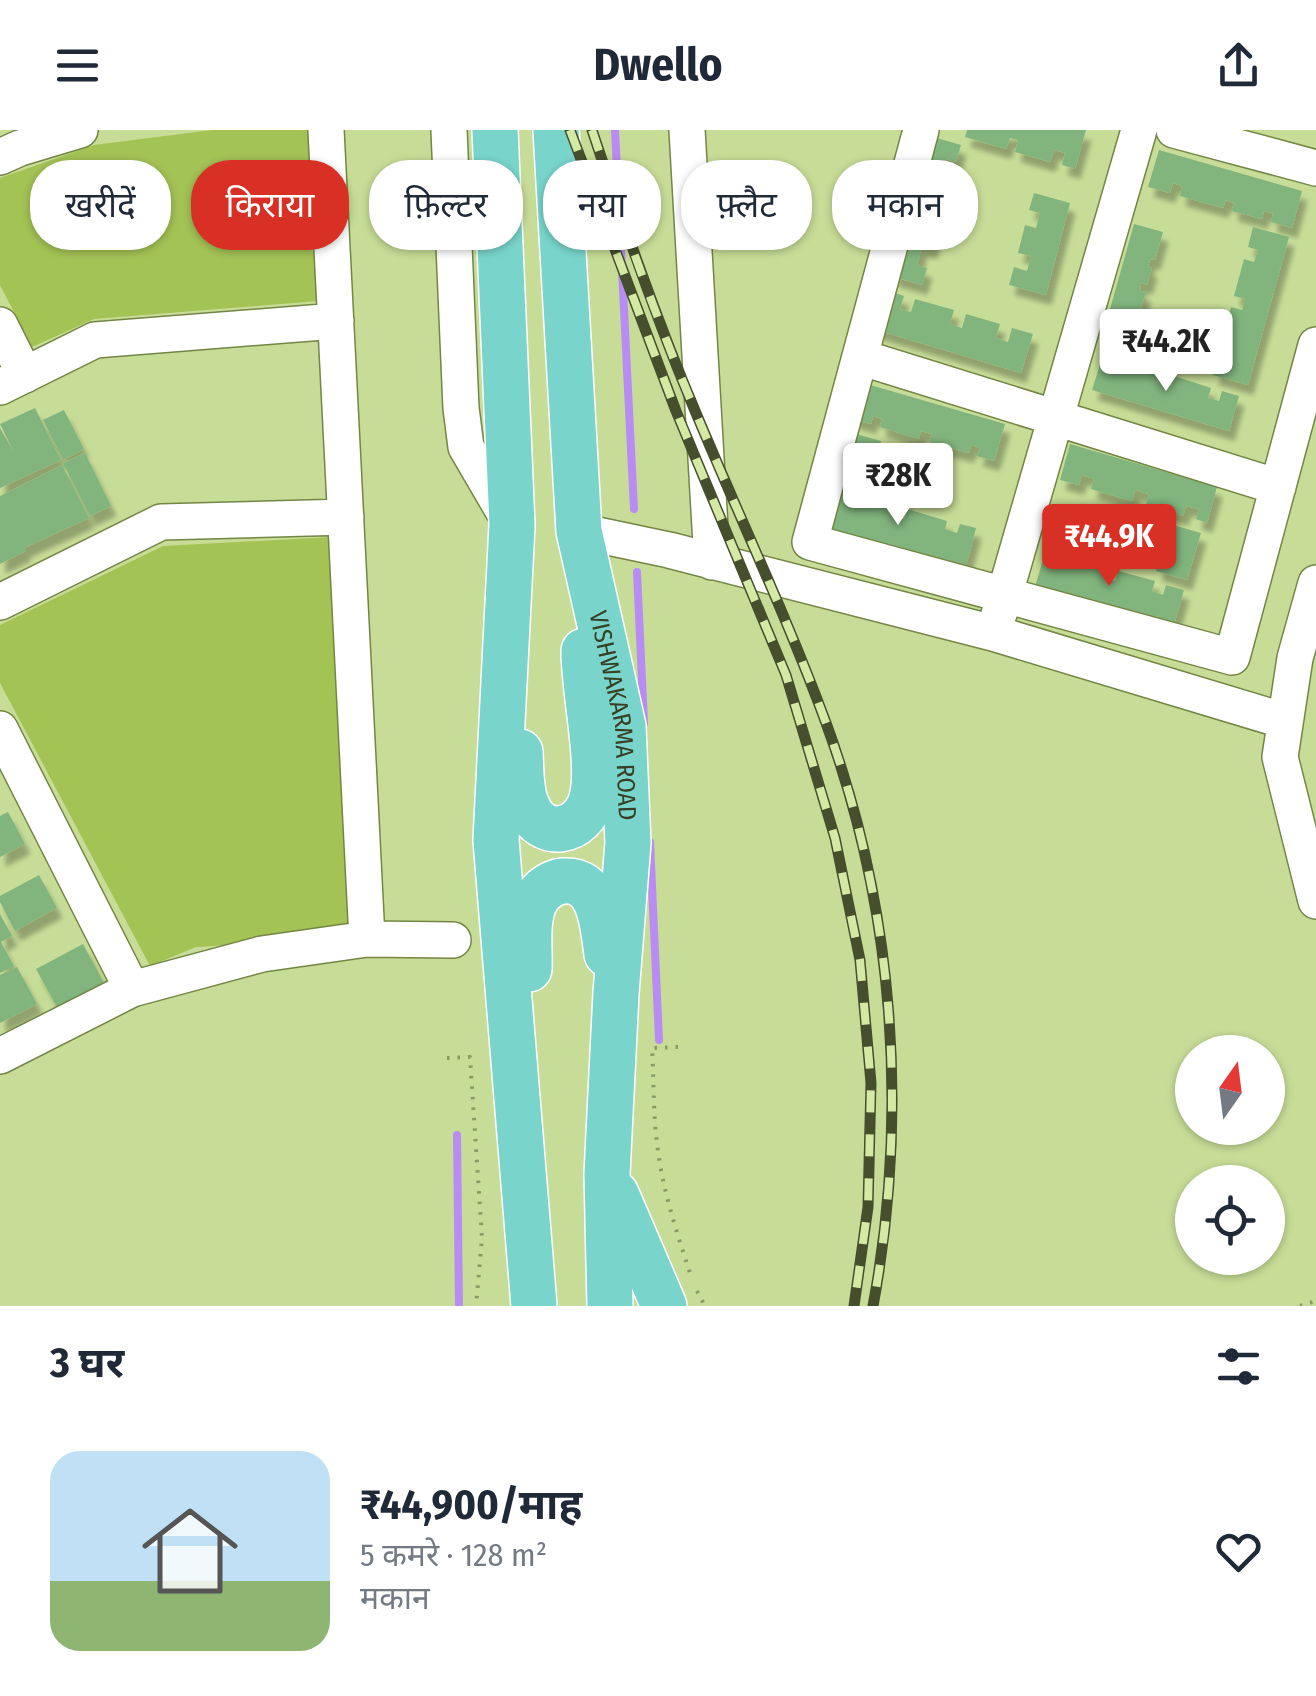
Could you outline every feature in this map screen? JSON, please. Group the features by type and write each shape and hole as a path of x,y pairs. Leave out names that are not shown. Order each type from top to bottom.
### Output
{"main road":[{"path":"494,130 512,525 496,840 534,1306"},
{"name":"VISHWAKARMA ROAD","path":"556,130 582,548 623,726 628,842 607,1174 610,1306"},
{"path":"503,657 519,724 525,803 535,822 548,830 572,828 586,814 593,796 594,770 584,687 582,548"},
{"path":"518,1090 528,1022 530,922 536,898 552,883 566,880 584,884 596,900 616,992"},
{"path":"607,1174 664,1306"},
{"path":"509,1306 516,1238 527,1207"}],"street":[{"path":"0,157 80,130"},
{"path":"326,130 366,938"},
{"path":"449,130 466,447 512,525"},
{"path":"686,130 712,562"},
{"path":"922,130 810,542 1232,656 1316,345"},
{"path":"993,633 1138,130"},
{"path":"1174,130 1316,168"},
{"path":"0,325 12,381 94,340 336,320"},
{"path":"860,357 1278,486"},
{"path":"0,602 161,522 346,517"},
{"path":"582,548 712,562 993,633 1285,721"},
{"path":"1316,583 1295,658 1280,757 1316,901"},
{"path":"0,728 132,990"},
{"path":"0,1056 132,990 262,954 366,938 453,940"}],"path":[{"path":"678,1047 652,1048 657,1143 668,1203 694,1286 705,1306"},
{"path":"447,1058 470,1056 482,1238 476,1306"},
{"path":"1300,1306 1316,1300"}],"green space":[{"path":"212,130 312,130 313,160 191,160 191,250 316,250 318,301 94,319 32,347 0,285 0,178 30,167 30,250 171,250 171,160 51,160 94,145"},
{"path":"332,537 350,938 196,947 150,966 0,683 0,625 163,546"}],"building":[{"path":"967,130 1086,130 1075,169 1062,165 1065,153 1054,150 1050,162 1015,152 1018,140 1010,138 1006,149 965,137"},
{"path":"930,136 961,145 957,160 923,160"},
{"path":"1159,150 1302,191 1292,228 1271,222 1273,214 1264,211 1262,219 1232,211 1234,203 1226,200 1223,208 1180,196 1182,186 1173,183 1170,193 1148,187"},
{"path":"1034,193 1070,203 1046,295 1009,285 1014,267 1027,271 1031,256 1018,253 1025,225 1036,228 1040,213 1029,210"},
{"path":"1134,224 1163,232 1155,260 1150,259 1148,267 1152,268 1147,285 1141,283 1140,291 1146,292 1138,317 1110,309"},
{"path":"1253,227 1289,237 1248,385 1213,375 1218,356 1229,359 1231,349 1221,346 1231,307 1242,310 1245,299 1234,296 1244,259 1254,262 1258,250 1248,247"},
{"path":"898,250 921,250 917,265 927,268 922,285 891,276"},
{"path":"886,290 904,296 900,309 911,312 915,299 954,310 950,324 962,328 966,314 1000,324 996,338 1008,342 1012,328 1033,334 1021,373 874,329"},
{"path":"1103,355 1117,360 1114,369 1127,373 1130,363 1164,373 1161,383 1171,386 1174,376 1211,388 1208,398 1219,401 1222,391 1239,396 1229,431 1092,390"},
{"path":"860,382 1005,424 994,461 977,456 980,448 971,445 969,453 929,442 932,434 921,431 919,439 880,427 882,419 873,416 871,424 849,418"},
{"path":"35,408 61,460 0,488 0,428 15,454 0,424"},
{"path":"64,410 84,449 63,460 43,420"},
{"path":"846,431 881,441 876,458 870,456 867,465 874,467 868,488 832,478"},
{"path":"1070,444 1217,487 1207,523 1196,519 1199,509 1186,506 1183,516 1146,505 1149,494 1135,490 1132,501 1091,489 1094,479 1082,475 1079,485 1060,480"},
{"path":"85,453 111,506 90,516 63,463"},
{"path":"62,465 89,518 24,548 26,551 0,564 0,496"},
{"path":"831,488 848,493 846,501 857,503 859,496 896,506 893,517 904,519 907,509 947,521 945,529 957,533 960,524 976,528 966,566 821,526"},
{"path":"1170,524 1201,533 1187,580 1156,571 1161,554 1169,557 1172,545 1164,543"},
{"path":"1046,549 1065,555 1062,563 1074,567 1077,558 1108,567 1105,578 1115,581 1118,571 1155,581 1152,591 1163,595 1166,585 1184,590 1173,628 1035,587"},
{"path":"8,812 25,844 0,857 0,816"},
{"path":"39,875 57,908 15,931 0,896"},
{"path":"0,914 12,936 1,942 14,966 0,973"},
{"path":"83,944 105,985 58,1009 36,969"},
{"path":"17,967 37,1004 0,1023 0,975"}],"waterway":[{"path":"615,130 634,509"},
{"path":"637,572 644,723"},
{"path":"650,842 659,1040"},
{"path":"457,1135 459,1306"}],"railway":[{"path":"570,130 676,411 786,675 835,838 860,960 871,1083 868,1207 854,1306"},
{"path":"592,130 677,368 826,723 867,865 889,1011 892,1085 884,1233 873,1306"}]}
